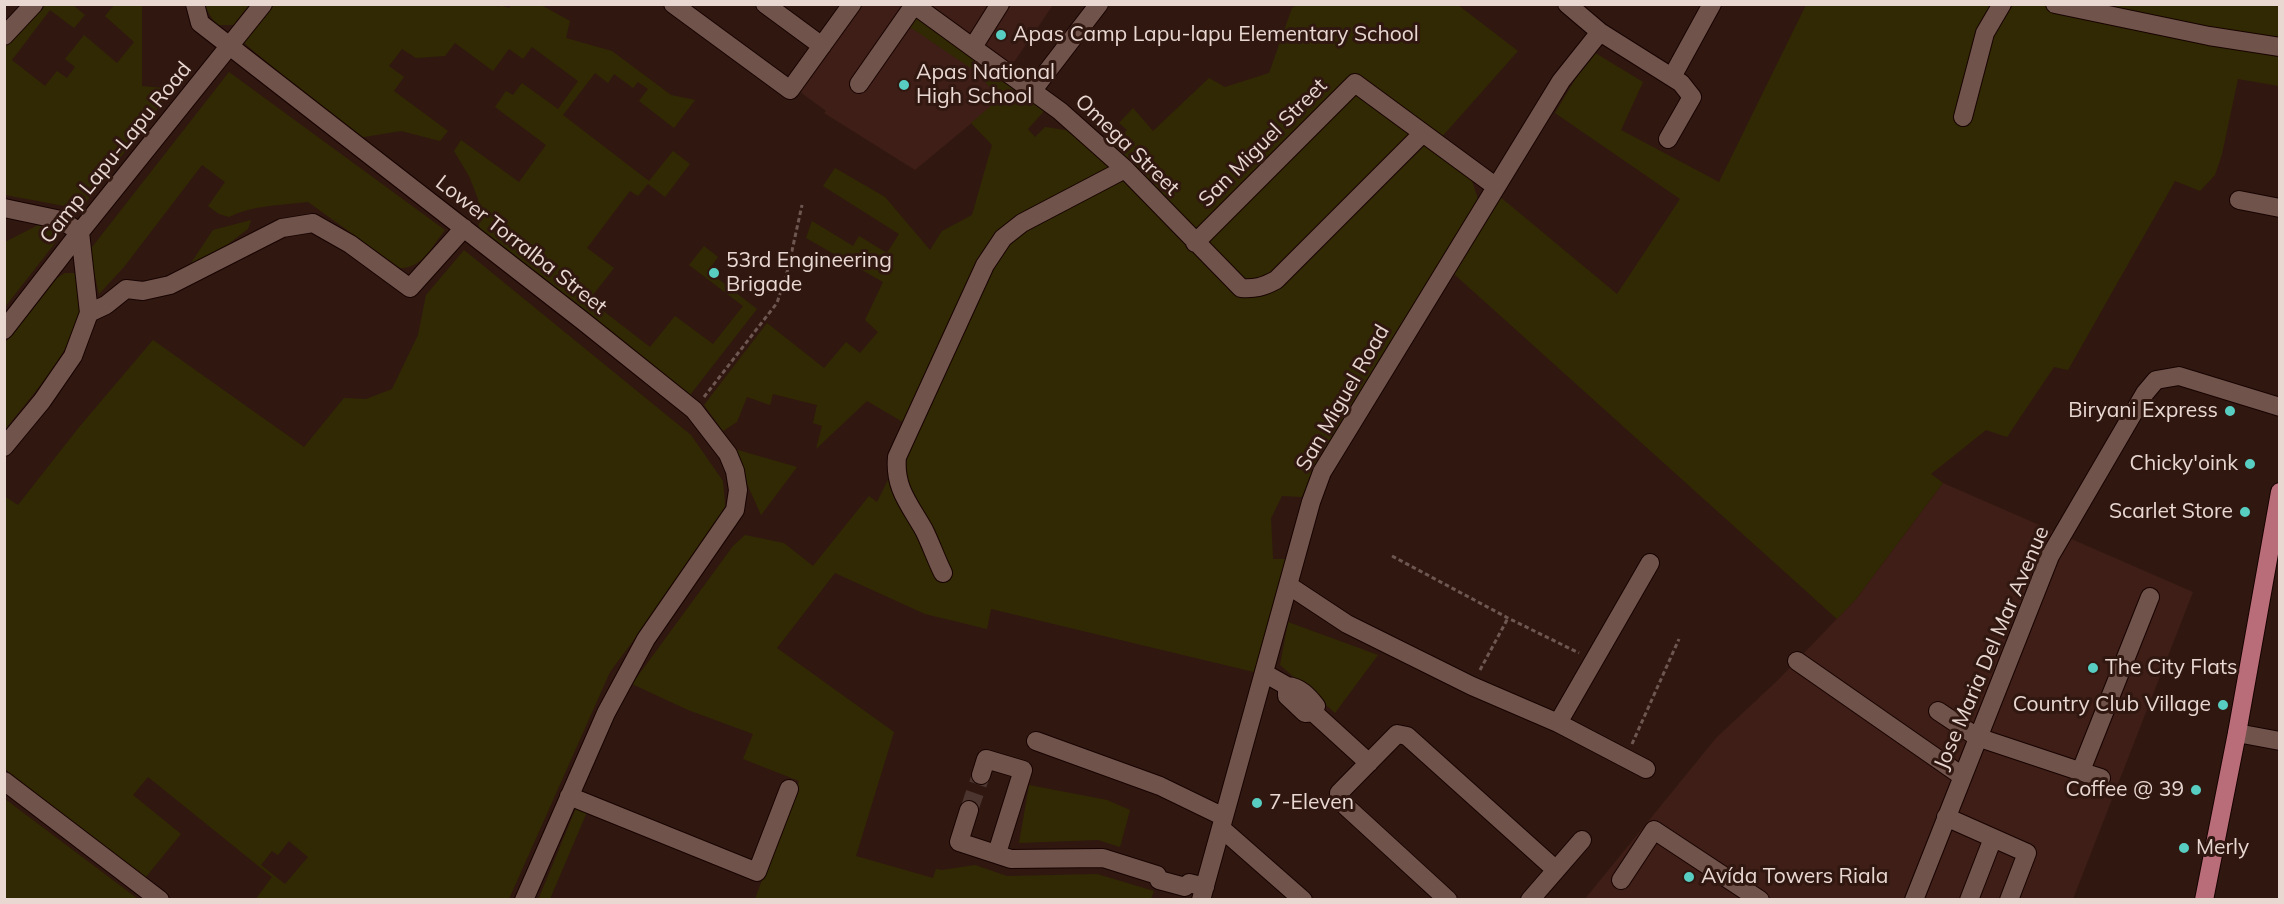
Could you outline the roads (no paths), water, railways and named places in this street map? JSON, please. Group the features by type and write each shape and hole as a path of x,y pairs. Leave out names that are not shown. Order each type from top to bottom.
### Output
{"main road":[{"path":"2204,900 2237,733 2280,492"}],"street":[{"path":"4,36 34,4"},
{"name":"Lower Torralba Street","path":"195,4 200,23 694,410 728,454 735,471 738,490 735,510 646,639 606,713 569,796"},
{"name":"Camp Lapu-Lapu Road","path":"4,330 263,4"},
{"path":"673,4 790,90 852,4"},
{"path":"765,4 822,46"},
{"path":"973,47 1000,4"},
{"path":"1033,90 1100,4"},
{"path":"1567,4 1600,32 1681,82 1692,97 1668,139"},
{"path":"1672,77 1712,4"},
{"path":"1963,117 1985,33 2002,4"},
{"path":"2055,4 2209,36 2280,46"},
{"path":"859,84 914,5"},
{"name":"Omega Street","path":"914,5 1033,90 1125,169 1241,288 1254,289 1275,280 1423,133"},
{"name":"San Miguel Road","path":"1199,890 1222,823 1311,502 1322,472 1561,81 1600,32"},
{"name":"San Miguel Street","path":"1195,243 1355,83 1495,186"},
{"path":"943,573 924,530 901,490 896,472 897,457 985,265 1004,238 1022,223 1125,169"},
{"path":"2239,200 2280,208"},
{"path":"4,208 62,220 80,232 88,313 73,356 42,401 4,447"},
{"path":"88,313 106,305 126,289 143,291 170,285 282,228 313,223 350,244 410,288 464,228"},
{"name":"Jose Maria Del Mar Avenue","path":"1914,900 2050,556 2145,393 2156,380 2179,376 2280,407"},
{"path":"1558,723 1650,563"},
{"path":"1288,585 1347,624 1472,686 1558,723 1646,769"},
{"path":"2079,771 2150,597"},
{"path":"1797,660 1962,776"},
{"path":"1264,673 1287,686 1287,696 1305,713 1313,712 1369,763"},
{"path":"1938,711 1977,737 2101,778"},
{"path":"2237,733 2280,741"},
{"path":"1448,900 1339,800 1339,793 1397,734 1404,734 1556,870"},
{"path":"1036,741 1160,786 1222,823 1303,900"},
{"path":"981,776 986,759 1023,770 998,854"},
{"path":"4,781 160,900"},
{"path":"524,900 569,796 757,872 789,789"},
{"path":"969,810 959,842 1011,859 1103,858 1157,875 1162,869 1188,877 1199,890"},
{"path":"1946,817 2027,853 2010,900"},
{"path":"1621,880 1654,830 1760,900"},
{"path":"1969,900 1993,838"},
{"path":"1530,900 1582,840"}],"tunnel":[{"path":"969,810 981,775"}],"place":[{"name":"Apas Camp Lapu-lapu Elementary School","path":"1001,35"},
{"name":"Apas National High School","path":"904,85"},
{"name":"53rd Engineering Brigade","path":"714,273"},
{"name":"Biryani Express","path":"2230,411"},
{"name":"Chicky'oink","path":"2250,464"},
{"name":"Scarlet Store","path":"2245,512"},
{"name":"The City Flats","path":"2093,668"},
{"name":"Country Club Village","path":"2223,705"},
{"name":"Coffee @ 39","path":"2196,790"},
{"name":"7-Eleven","path":"1257,803"},
{"name":"Merly","path":"2184,848"},
{"name":"Avída Towers Riala","path":"1689,877"}]}
